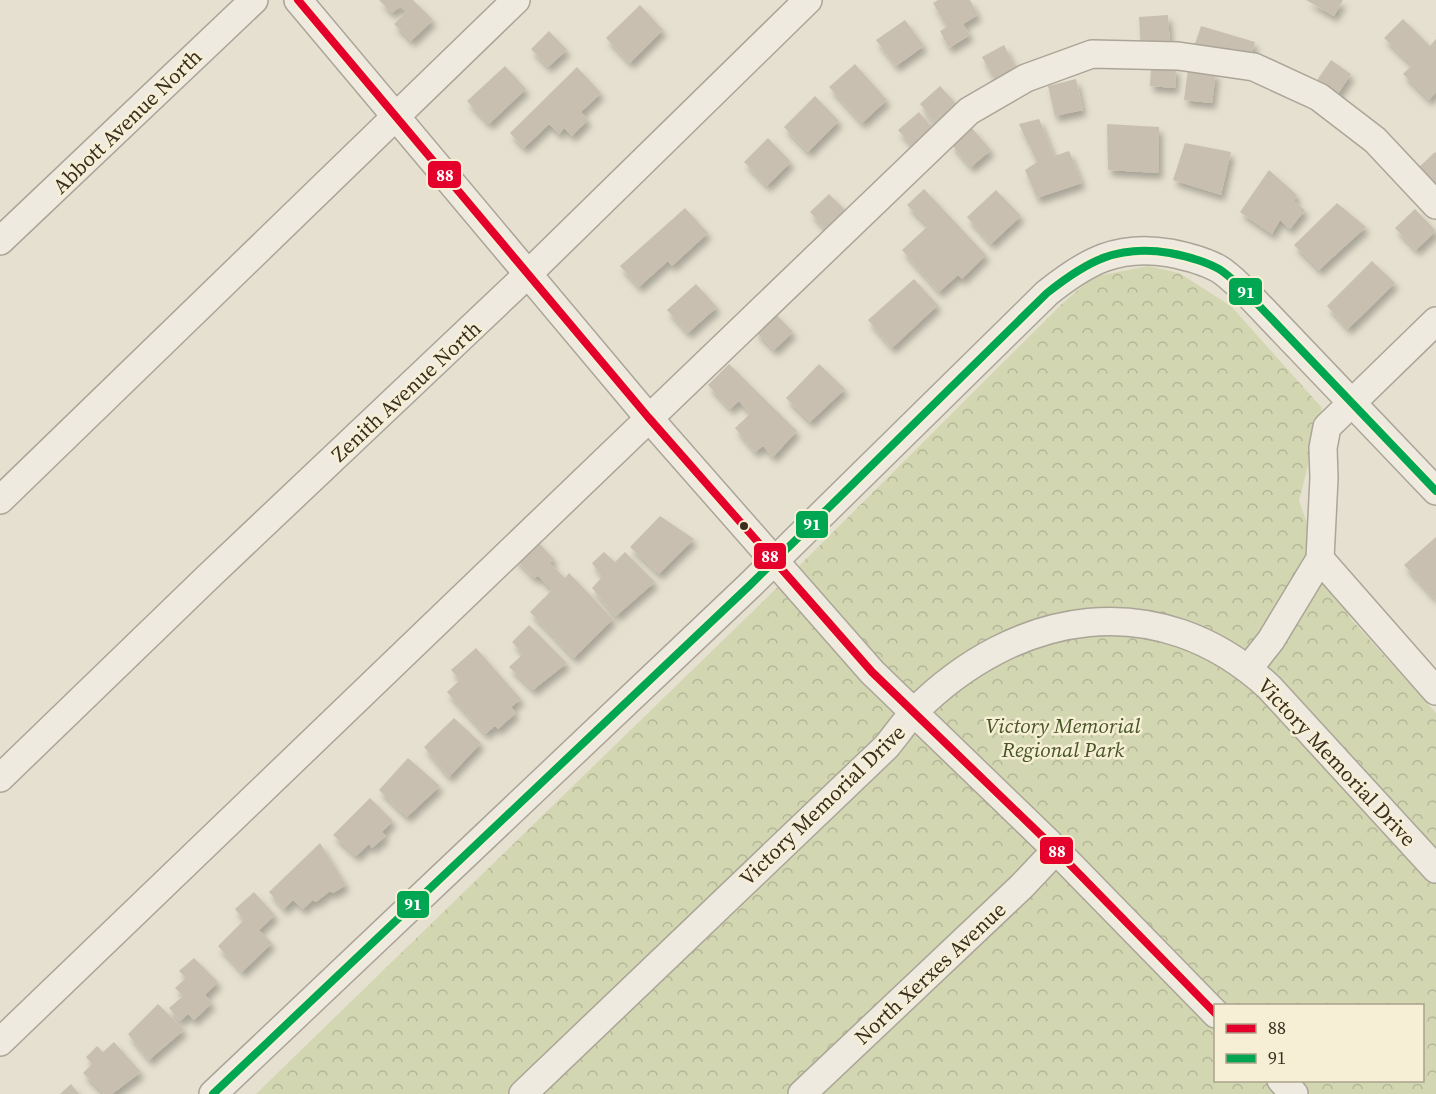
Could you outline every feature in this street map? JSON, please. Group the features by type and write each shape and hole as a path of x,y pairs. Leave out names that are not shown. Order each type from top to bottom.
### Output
{"street":[{"name":"Abbott Avenue North","path":"0,241 254,0"},
{"path":"298,0 648,417 872,672 1056,850 1214,1013"},
{"path":"0,500 516,0"},
{"name":"Zenith Avenue North","path":"0,778 528,274 808,0"},
{"path":"0,1042 969,111 1026,78 1092,54 1178,56 1254,67 1319,97 1375,140 1436,205"},
{"path":"213,1094 773,561 1047,293 1076,270 1110,254 1146,249 1184,256 1218,268 1247,293 1436,491"},
{"path":"1249,668 1271,640 1320,559 1324,478 1323,448 1327,428 1436,321"},
{"path":"1320,559 1436,691"},
{"name":"Victory Memorial Drive","path":"523,1094 886,747 914,712 944,686 1011,643 1055,627 1092,621 1140,623 1171,629 1200,641 1249,668 1436,869"},
{"name":"North Xerxes Avenue","path":"802,1094 1022,886 1056,850"},
{"path":"1283,1082 1294,1094"}],"green space":[{"name":"Victory Memorial Regional Park","path":"1148,266 1179,273 1231,306 1322,408 1299,501 1320,559 1351,619 1436,713 1436,1094 256,1094 786,579 1063,303 1093,277"}],"building":[{"path":"379,0 413,0 433,20 411,41 394,24 406,12 400,6 392,13"},
{"path":"938,0 970,0 978,15 963,24 970,35 949,48 940,31 947,27 933,3"},
{"path":"1306,0 1343,0 1334,16"},
{"path":"640,5 663,30 630,63 606,38"},
{"path":"1168,15 1170,47 1141,49 1139,17"},
{"path":"1403,19 1430,46 1436,39 1436,92 1429,100 1403,74 1412,65 1384,38"},
{"path":"905,20 924,46 896,66 876,40"},
{"path":"1201,26 1255,42 1249,63 1194,47"},
{"path":"549,31 567,50 548,67 531,49"},
{"path":"1004,45 1019,75 998,86 982,57"},
{"path":"1331,60 1351,74 1334,100 1313,86"},
{"path":"855,64 887,100 862,123 829,87"},
{"path":"505,66 526,89 489,124 467,101"},
{"path":"577,67 601,93 581,112 588,120 572,136 564,128 559,134 549,124 524,148 510,133"},
{"path":"1151,67 1176,68 1175,88 1150,86"},
{"path":"1188,69 1216,73 1212,103 1184,100"},
{"path":"1076,79 1083,110 1055,116 1048,86"},
{"path":"940,86 961,109 940,128 920,104"},
{"path":"815,96 839,121 808,152 784,127"},
{"path":"919,112 936,132 916,150 898,130"},
{"path":"1039,119 1054,156 1069,151 1082,183 1037,198 1025,170 1037,162 1019,124"},
{"path":"1107,124 1159,127 1159,173 1108,170"},
{"path":"971,127 991,150 971,167 951,144"},
{"path":"768,138 791,162 767,186 744,162"},
{"path":"1185,143 1231,152 1221,195 1173,180"},
{"path":"1436,153 1436,190 1416,170"},
{"path":"1269,170 1297,195 1294,201 1305,210 1290,229 1280,220 1272,234 1240,212"},
{"path":"924,189 986,255 962,279 958,275 939,292 902,250 928,226 907,205"},
{"path":"996,190 1021,216 991,244 967,217"},
{"path":"829,194 848,213 828,232 810,212"},
{"path":"1337,203 1366,227 1319,270 1294,245"},
{"path":"685,208 708,233 672,266 668,261 639,287 620,266"},
{"path":"1415,209 1436,231 1416,250 1395,228"},
{"path":"1372,261 1395,283 1348,329 1327,306"},
{"path":"914,279 938,305 892,348 868,320"},
{"path":"696,284 717,307 688,333 667,310"},
{"path":"774,312 793,332 774,350 755,331"},
{"path":"729,364 797,431 773,457 763,446 755,452 735,428 750,414 739,401 730,409 708,385"},
{"path":"819,364 845,389 810,422 786,398"},
{"path":"660,516 694,539 659,574 630,547"},
{"path":"1436,537 1436,600 1404,565"},
{"path":"534,538 554,559 550,563 565,578 569,573 613,619 574,658 530,612 552,590 538,576 534,578 514,557"},
{"path":"604,552 615,562 625,552 655,582 616,616 592,588 602,577 592,563"},
{"path":"529,625 567,663 533,690 509,667 523,654 512,642"},
{"path":"476,648 521,699 511,707 516,713 498,729 495,726 485,734 447,692 460,680 451,670"},
{"path":"454,718 481,743 449,777 424,747"},
{"path":"408,758 440,786 407,817 379,790"},
{"path":"370,798 393,821 382,832 386,836 372,848 369,844 356,856 333,835"},
{"path":"320,843 346,885 333,893 330,891 316,902 313,900 303,909 293,900 284,909 269,892"},
{"path":"254,892 275,915 259,930 272,943 242,972 218,946 244,920 235,909"},
{"path":"194,958 218,982 205,995 212,1003 194,1020 188,1014 180,1021 169,1008 183,996 175,988 186,978 179,971"},
{"path":"158,1004 184,1030 149,1060 128,1034"},
{"path":"114,1042 141,1072 112,1094 104,1094 83,1073 92,1064 86,1057 97,1046 103,1052"},
{"path":"71,1084 79,1094 60,1094"}],"transit line":[{"name":"88","path":"298,0 648,417 872,672 1047,841 1214,1012"},
{"name":"91","path":"213,1094 749,586 1047,293 1090,264 1119,253 1151,251 1195,259 1223,271 1247,293 1436,491"}]}
